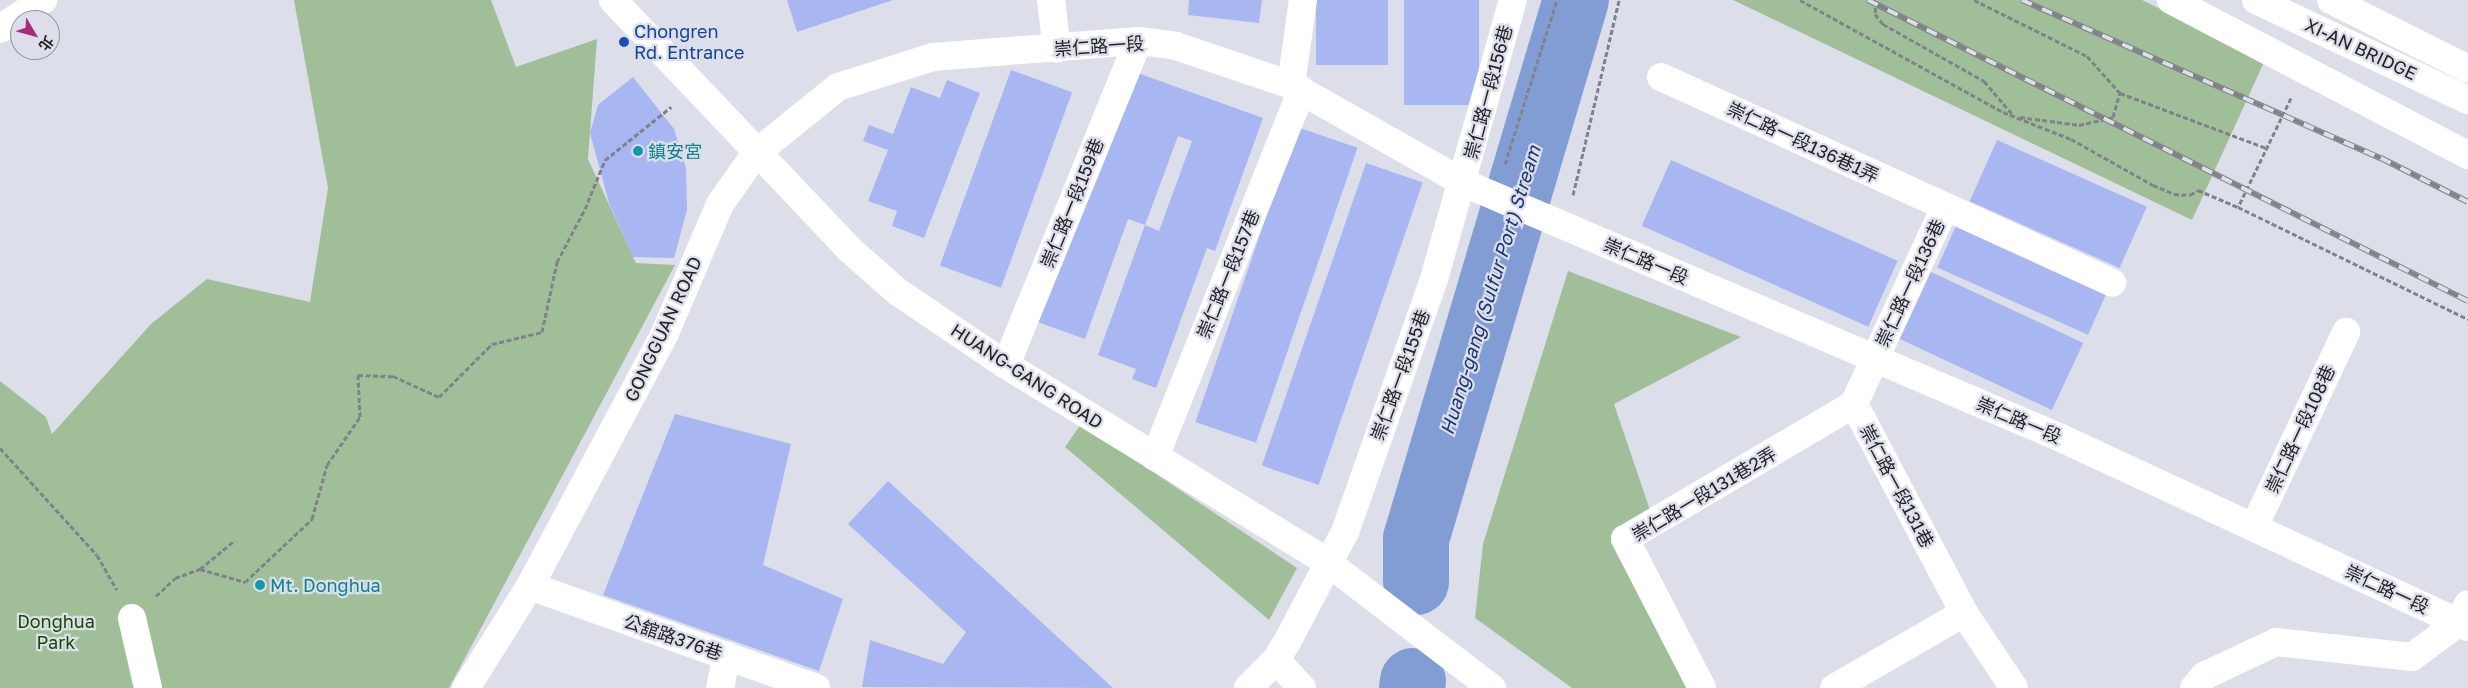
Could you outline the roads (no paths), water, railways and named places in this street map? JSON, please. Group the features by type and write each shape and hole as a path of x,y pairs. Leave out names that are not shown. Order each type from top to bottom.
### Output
{"street":[{"path":"0,29 44,0"},
{"path":"613,0 756,152"},
{"path":"1051,0 1057,50"},
{"name":"崇仁路一段157巷","path":"1155,457 1296,87 1303,0"},
{"name":"崇仁路一段156巷","path":"1464,183 1513,0"},
{"path":"2171,0 2468,155"},
{"name":"XI-AN BRIDGE","path":"2256,0 2468,100"},
{"path":"2331,0 2468,69"},
{"name":"崇仁路一段","path":"756,152 838,87 933,57 1057,50 1138,41 1176,46 1296,87 1464,183 1875,359 2465,618"},
{"name":"崇仁路一段159巷","path":"1006,365 1138,41"},
{"name":"崇仁路一段136巷1弄","path":"1661,77 2112,283"},
{"name":"HUANG-GANG ROAD","path":"756,152 873,272 1006,365 1327,562 1492,688"},
{"name":"GONGGUAN ROAD","path":"466,688 530,586 665,333 720,204 756,152"},
{"name":"崇仁路一段155巷","path":"1248,688 1276,660 1327,562 1345,532 1434,279 1464,183"},
{"name":"崇仁路一段136巷","path":"1875,359 1945,207"},
{"name":"崇仁路一段108巷","path":"2254,527 2346,332"},
{"name":"崇仁路一段131巷","path":"1875,359 1854,404 1964,613 2014,688"},
{"name":"崇仁路一段131巷2弄","path":"1702,688 1626,539 1854,404"},
{"name":"公舘路376巷","path":"530,586 816,688"},
{"path":"1834,688 1964,613"},
{"path":"132,618 148,688"},
{"path":"2194,688 2204,676 2276,642 2412,657 2465,618"},
{"path":"720,688 727,656"},
{"path":"1276,660 1302,688"}],"waterway":[{"name":"Huang-gang (Sulfur Port) Stream","path":"1416,582 1416,539 1576,0"},
{"name":"Huang-gang (Sulfur Port) Stream","path":"1412,688 1413,681"}],"railway":[{"path":"1868,0 2468,301"},
{"path":"2022,0 2381,158 2468,202"}],"place":[{"name":"Chongren Rd. Entrance","path":"624,42"},
{"name":"鎮安宮","path":"638,151"},
{"name":"Mt. Donghua","path":"260,585"}],"park label":[{"name":"Donghua Park","path":"56,632"}]}
